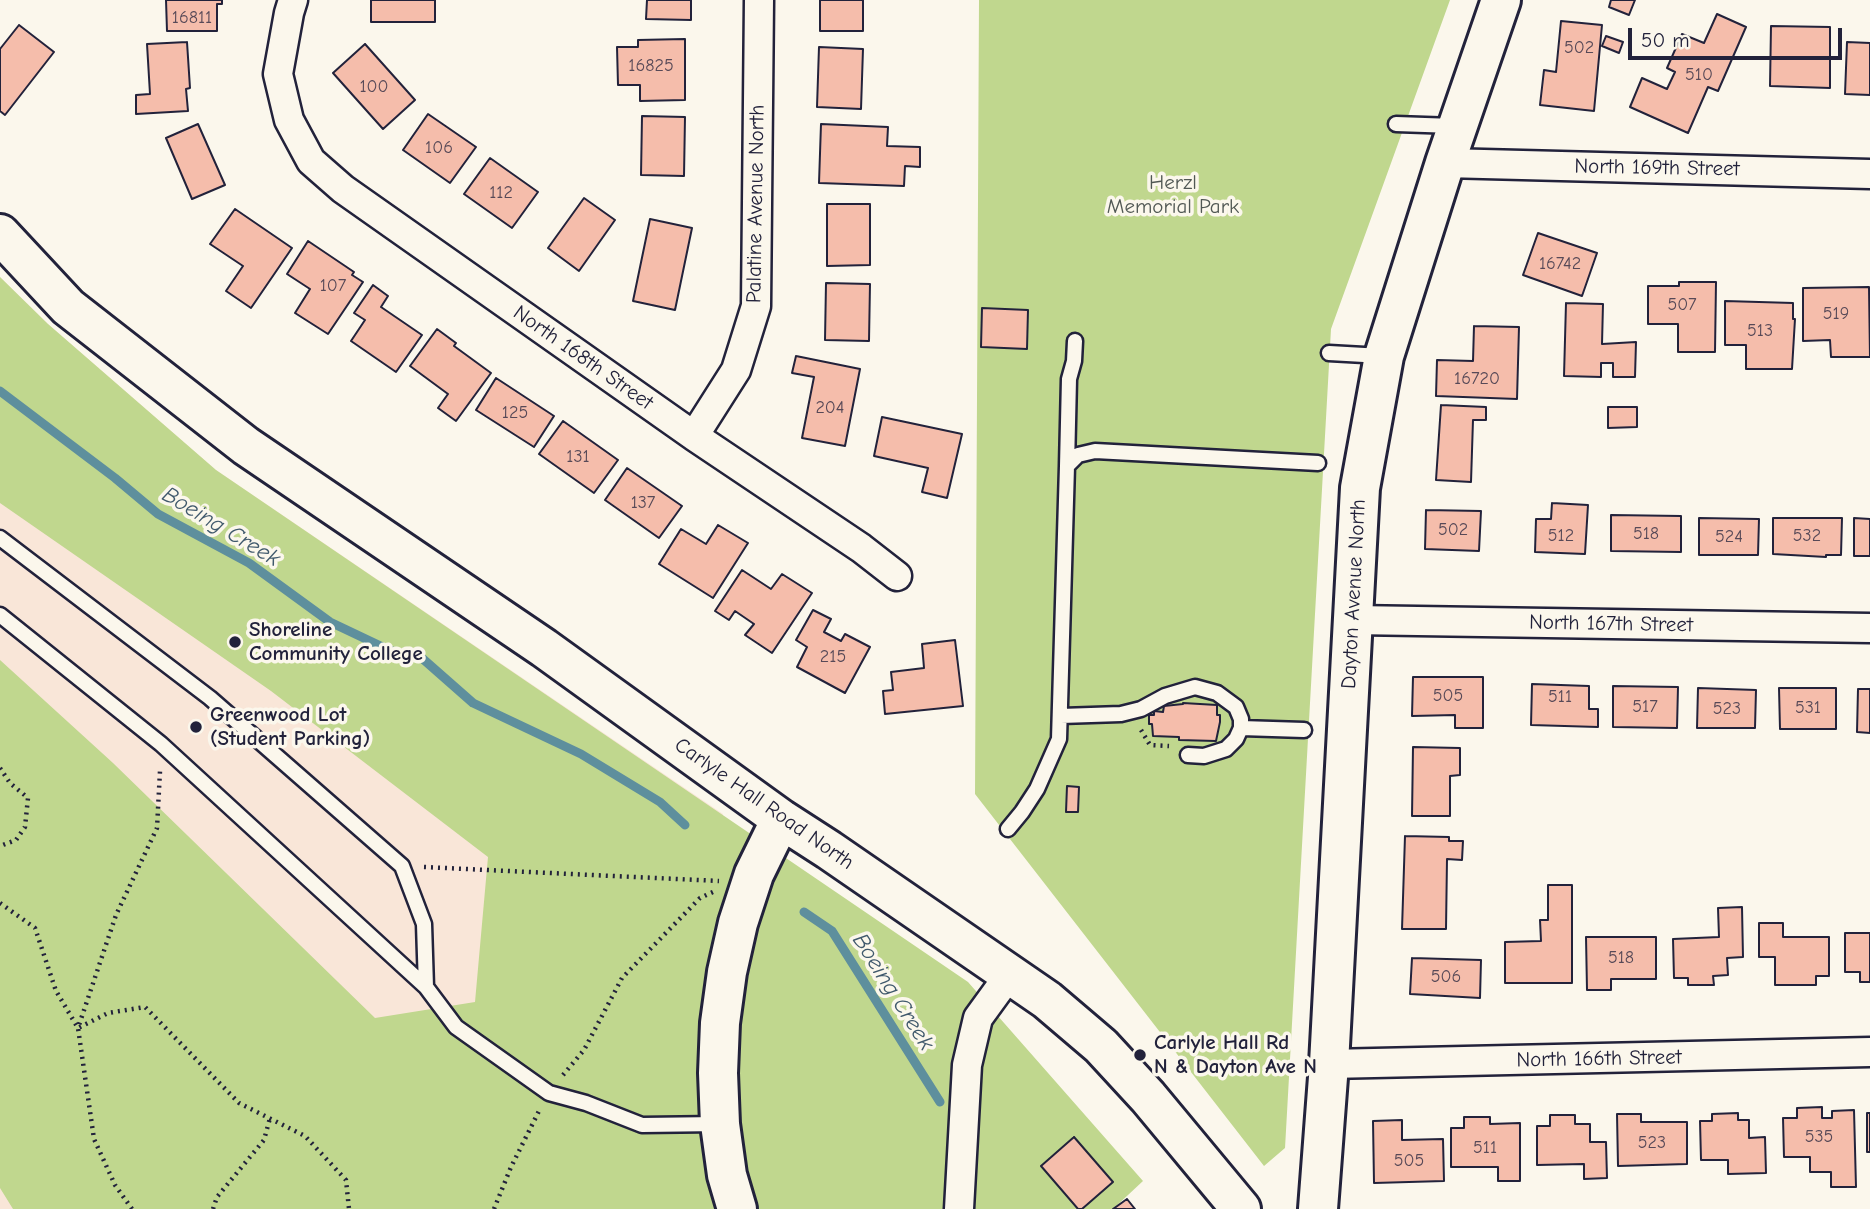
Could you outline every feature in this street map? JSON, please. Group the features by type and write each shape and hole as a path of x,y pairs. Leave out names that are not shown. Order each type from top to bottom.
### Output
{"street":[{"name":"North 168th Street","path":"293,0 278,74 289,120 311,161 343,189 694,436 861,548 897,576"},
{"name":"Palatine Avenue North","path":"694,436 736,370 756,306 759,0"},
{"name":"Dayton Avenue North","path":"1318,1209 1329,1065 1360,488 1384,356 1445,163 1501,0"},
{"name":"North 169th Street","path":"1445,163 1870,174"},
{"name":"Carlyle Hall Road North","path":"0,234 68,307 246,446 544,648 781,819 1047,999 1101,1046 1148,1097 1241,1209"},
{"name":"North 167th Street","path":"1353,620 1870,628"},
{"path":"737,1209 727,1175 720,1124 720,1023 746,878 781,819"},
{"path":"959,1209 967,1065 978,1018 1010,974"},
{"name":"North 166th Street","path":"1329,1065 1870,1052"}],"lane":[{"path":"1396,124 1458,126"},
{"path":"1008,829 1037,789 1059,739 1069,379 1074,361 1074,341"},
{"path":"1329,353 1384,356"},
{"path":"1067,466 1078,455 1095,451 1318,463"},
{"path":"0,538 210,698 402,866 424,924 426,987"},
{"path":"0,615 160,744 426,987 456,1027 549,1093 586,1102 642,1125 720,1124"},
{"path":"1061,716 1121,714 1141,709 1165,696 1195,687 1217,693 1236,707 1241,719 1241,728 1236,739 1226,749 1205,756 1188,755"},
{"path":"1241,728 1304,730"}],"path":[{"path":"1121,714 1138,726 1150,745 1171,746"},
{"path":"78,1028 116,915 158,828 160,744"},
{"path":"0,768 10,783 28,798 25,827 16,840 0,846"},
{"path":"402,866 746,878"},
{"path":"494,1209 511,1167 549,1093 584,1050 622,978 700,898 746,878"},
{"path":"0,903 36,928 56,991 78,1028 94,1139 115,1185 132,1209"},
{"path":"78,1028 108,1013 145,1007 239,1103 305,1136 346,1180 349,1209"},
{"path":"213,1209 217,1197 264,1140 270,1118"}],"shaded area":[{"name":"Shoreline Community College","path":"0,277 48,324 216,470 723,814 706,1209 0,1209"}],"green space":[{"name":"Herzl Memorial Park","path":"979,0 1450,0 1331,329 1285,1148 1264,1166 975,794"},
{"name":"Shoreline Community College","path":"0,277 48,324 216,470 968,982 1143,1181 1113,1209 13,1209 0,1188 0,660 113,763 375,1018 475,1002 488,857 271,691 0,503"}],"building":[{"path":"166,0 222,0 222,4 217,4 217,31 167,31"},
{"path":"371,0 435,0 435,22 371,22"},
{"path":"647,0 691,0 691,20 646,19"},
{"path":"820,0 863,0 863,31 820,31"},
{"path":"1611,0 1635,0 1629,15 1609,7"},
{"path":"1717,14 1746,27 1718,91 1708,87 1688,133 1630,107 1642,78 1667,89 1675,72 1667,68 1682,34 1704,43"},
{"path":"1561,21 1602,25 1594,111 1540,105 1544,70 1556,72"},
{"path":"19,25 54,52 5,115 0,111 0,49"},
{"path":"1771,26 1830,27 1830,88 1770,86"},
{"path":"1606,36 1623,42 1619,53 1602,46"},
{"path":"685,39 685,100 640,101 640,85 618,85 617,47 638,47 638,40"},
{"path":"187,42 190,88 186,89 188,111 136,114 136,95 150,94 147,44"},
{"path":"1847,42 1870,43 1870,95 1845,94"},
{"path":"365,44 415,100 383,129 333,73"},
{"path":"819,47 863,49 861,109 817,107"},
{"path":"428,114 476,147 450,183 403,150"},
{"path":"642,116 685,117 684,176 641,175"},
{"path":"198,124 225,185 192,199 166,138"},
{"path":"821,124 888,127 887,146 920,147 920,167 905,166 904,186 819,183"},
{"path":"490,158 538,192 512,228 464,194"},
{"path":"584,198 615,220 579,271 548,248"},
{"path":"827,204 870,204 870,265 827,266"},
{"path":"235,209 292,248 251,308 226,291 243,266 210,244"},
{"path":"650,219 692,228 675,310 633,301"},
{"path":"1538,233 1597,253 1582,296 1523,275"},
{"path":"308,241 354,272 352,275 363,282 328,334 295,313 310,289 287,274"},
{"path":"1679,282 1716,282 1715,352 1678,352 1678,324 1648,324 1648,286 1679,286"},
{"path":"826,283 870,284 869,341 825,340"},
{"path":"373,285 388,296 381,307 422,335 396,372 351,341 365,320 354,313"},
{"path":"1869,287 1870,357 1831,357 1830,340 1803,341 1803,288"},
{"path":"1725,301 1793,303 1795,319 1792,369 1746,369 1746,345 1725,345"},
{"path":"1566,303 1603,304 1602,344 1636,342 1635,377 1613,377 1613,363 1601,363 1601,377 1564,376"},
{"path":"982,308 1028,310 1027,349 981,347"},
{"path":"1474,326 1519,327 1517,399 1436,396 1437,360 1473,361"},
{"path":"437,329 456,343 454,346 491,373 456,421 438,408 448,394 410,366"},
{"path":"796,356 860,369 845,446 802,438 814,377 792,373"},
{"path":"496,378 554,416 534,447 476,410"},
{"path":"1441,405 1486,407 1486,420 1473,420 1471,482 1436,480"},
{"path":"1608,407 1637,407 1637,427 1608,428"},
{"path":"882,417 962,434 947,498 922,492 928,468 874,456"},
{"path":"563,421 618,460 594,493 539,454"},
{"path":"627,468 682,506 659,538 605,500"},
{"path":"1552,503 1588,505 1585,554 1535,552 1536,519 1551,519"},
{"path":"1426,510 1481,511 1479,551 1425,549"},
{"path":"1611,515 1681,516 1681,552 1611,551"},
{"path":"1699,518 1759,519 1758,555 1699,555"},
{"path":"1773,518 1842,518 1841,555 1826,557 1773,554"},
{"path":"1854,518 1870,519 1870,556 1854,556"},
{"path":"718,525 748,543 713,598 659,564 681,529 706,544"},
{"path":"742,570 771,589 782,574 812,593 772,653 745,635 754,624 735,611 729,620 715,611"},
{"path":"813,610 831,619 824,632 841,641 845,634 870,647 845,693 797,667 807,647 796,640"},
{"path":"955,640 963,706 885,714 883,691 893,690 891,672 924,668 922,644"},
{"path":"1413,677 1483,677 1483,728 1455,728 1455,715 1412,716"},
{"path":"1532,684 1589,686 1589,709 1598,709 1598,727 1531,725"},
{"path":"1613,686 1678,687 1677,728 1613,727"},
{"path":"1698,688 1756,690 1755,728 1697,728"},
{"path":"1779,688 1836,688 1836,729 1780,729"},
{"path":"1858,689 1870,689 1870,733 1857,732"},
{"path":"1183,703 1217,705 1220,722 1216,741 1153,736 1149,715 1154,715 1154,711 1163,712 1164,706"},
{"path":"1413,747 1460,748 1460,775 1450,776 1450,816 1412,816"},
{"path":"1067,786 1079,787 1078,812 1066,812"},
{"path":"1405,836 1449,837 1449,841 1463,841 1462,860 1447,859 1446,929 1402,929"},
{"path":"1548,885 1572,885 1572,983 1505,983 1505,942 1541,941 1540,920 1548,920"},
{"path":"1742,907 1743,957 1727,958 1728,975 1713,976 1714,985 1688,985 1688,978 1674,978 1673,939 1719,937 1718,908"},
{"path":"1759,923 1783,923 1783,937 1829,937 1829,976 1816,976 1816,985 1775,985 1775,957 1759,957"},
{"path":"1845,933 1870,933 1870,982 1860,982 1860,972 1845,972"},
{"path":"1586,937 1656,937 1656,979 1611,979 1611,990 1587,990"},
{"path":"1412,958 1481,960 1480,998 1410,994"},
{"path":"1822,1107 1822,1118 1832,1118 1832,1111 1854,1110 1856,1187 1831,1187 1831,1172 1810,1172 1810,1157 1784,1157 1783,1118 1797,1118 1797,1108"},
{"path":"1738,1113 1738,1120 1749,1120 1749,1138 1765,1137 1766,1173 1728,1174 1728,1160 1701,1160 1700,1121 1712,1121 1712,1114"},
{"path":"1867,1113 1870,1113 1870,1152 1867,1152"},
{"path":"1617,1114 1641,1114 1641,1122 1687,1122 1687,1164 1618,1166"},
{"path":"1550,1115 1575,1115 1575,1124 1590,1124 1590,1142 1606,1142 1607,1178 1584,1179 1584,1164 1537,1165 1537,1126 1550,1126"},
{"path":"1464,1117 1490,1117 1490,1124 1520,1123 1520,1181 1498,1181 1498,1167 1451,1167 1451,1128 1464,1128"},
{"path":"1402,1120 1402,1140 1443,1139 1444,1181 1374,1183 1373,1121"},
{"path":"1074,1137 1113,1182 1082,1209 1078,1209 1041,1166"},
{"path":"1127,1199 1135,1209 1113,1209"}],"waterway":[{"name":"Boeing Creek","path":"0,391 158,514 249,563 330,622 389,650 423,659 473,703 581,754 660,802 685,825"},
{"name":"Boeing Creek","path":"804,912 832,931 940,1102"}],"place":[{"name":"Shoreline Community College","path":"235,642"},
{"name":"Greenwood Lot (Student Parking)","path":"196,727"},
{"name":"Carlyle Hall Rd N & Dayton Ave N","path":"1140,1055"}]}
